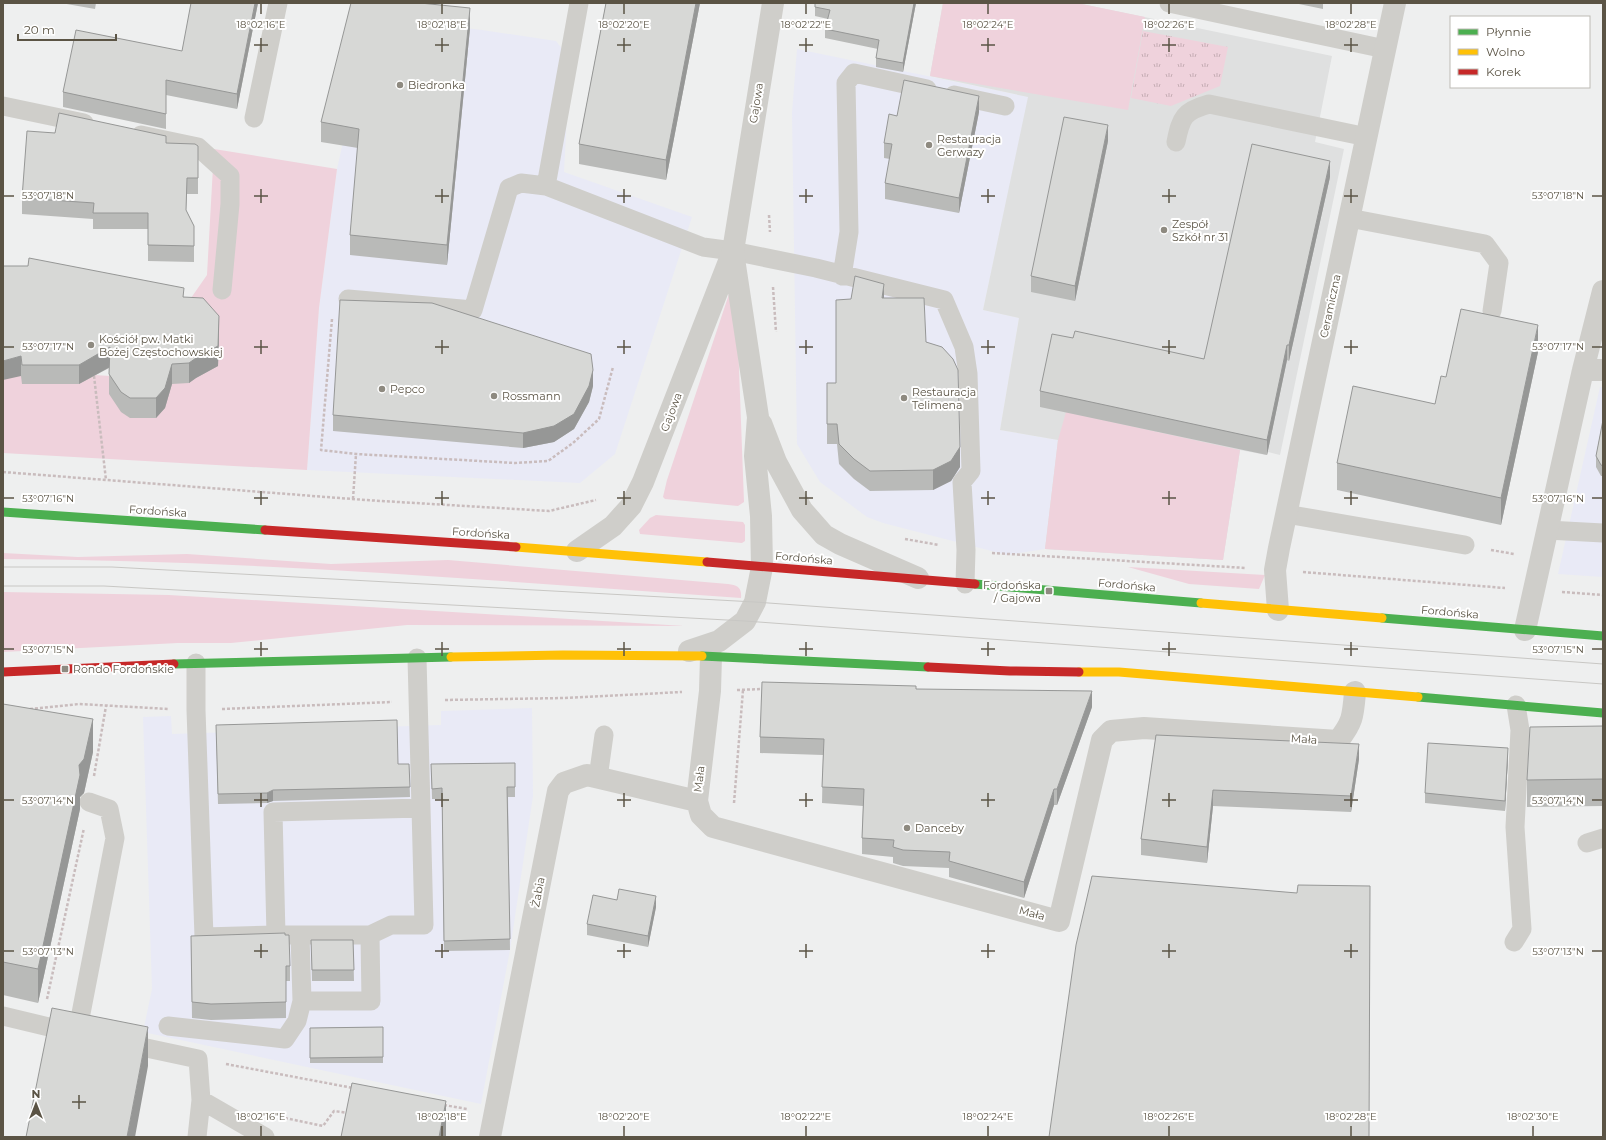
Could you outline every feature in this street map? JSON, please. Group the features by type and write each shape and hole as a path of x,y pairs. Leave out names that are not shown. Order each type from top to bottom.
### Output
{"main road":[{"name":"Fordońska","path":"3,512 577,551 1603,636"},
{"path":"3,672 196,663 417,658 674,655 1010,670 1118,672 1603,713"}],"street":[{"name":"Gajowa","path":"577,551 613,526 631,506 643,482 733,251 773,3"},
{"name":"Ceramiczna","path":"1278,610 1275,570 1395,3"},
{"name":"Gajowa","path":"733,251 758,416 776,462 807,517 824,535 840,544 914,578 942,582"},
{"path":"1525,630 1548,530 1593,370 1603,291"},
{"name":"Gajowa","path":"674,655 719,641 745,620 755,602 762,567 761,516 755,456 758,416"},
{"name":"Mała","path":"711,656 710,691 697,800 701,815 713,827 1059,921 1102,740 1111,731 1144,728 1338,741 1348,729 1353,717 1355,692"},
{"name":"Żabia","path":"490,1137 558,791 564,783 588,775 697,800"}],"lane":[{"path":"254,118 278,3"},
{"path":"546,186 579,3"},
{"path":"1169,3 1386,49"},
{"path":"842,276 849,232 846,83 854,73 1005,106"},
{"path":"1176,142 1179,124 1192,109 1209,104 1367,137"},
{"path":"3,106 198,147 230,176 230,204 222,290"},
{"path":"348,299 473,310 509,188 521,183 546,186 703,247 733,251 816,268 842,276 944,300 964,348 968,374 971,471 962,482 966,550 965,584"},
{"path":"1349,218 1485,244 1499,263 1492,311"},
{"path":"1286,514 1465,545"},
{"path":"1548,530 1603,533"},
{"path":"196,663 196,710 204,937 370,935 390,924 424,924 417,658"},
{"path":"1514,942 1522,929 1515,827 1520,730 1516,705"},
{"path":"598,778 604,735"},
{"path":"89,802 109,809 115,838 92,1037"},
{"path":"276,935 273,812 421,808"},
{"path":"168,1026 285,1039 297,1021 302,1001 300,935"},
{"path":"302,1001 371,1001 370,935"},
{"path":"3,1016 92,1037 198,1059 201,1100 197,1137"},
{"path":"201,1100 265,1137"}],"path":[{"path":"769,208 776,336"},
{"path":"348,299 334,297 322,450 356,454 516,463 548,461 573,443 599,419 613,367"},
{"path":"94,376 106,480"},
{"path":"353,499 356,454"},
{"path":"3,472 353,499 549,511 596,500"},
{"path":"900,538 966,550 1007,555 1275,570 1603,595"},
{"path":"1465,545 1541,558"},
{"path":"743,690 734,808 746,836"},
{"path":"42,1025 89,802 106,705"},
{"path":"198,1059 360,1089"},
{"path":"437,1103 468,1109"},
{"path":"284,1118 323,1126 334,1110 350,1114"}],"shaded area":[{"name":"Zespół Szkół nr 31","path":"943,3 1077,3 1332,56 1315,142 1344,149 1280,455 1268,452 1266,455 1240,450 1223,560 1045,549 1058,440 1000,430 1019,318 983,310 1028,97 930,76"},
{"path":"371,17 482,30 556,41 570,59 564,172 692,217 615,454 580,483 307,470 319,308 337,169"},
{"path":"797,49 1029,97 983,310 1019,318 1000,430 1058,440 1045,549 1007,555 883,523 867,517 820,482 797,444 792,113"},
{"path":"1600,387 1603,387 1603,577 1558,574"},
{"path":"532,708 533,796 510,950 481,1104 143,1032 152,989 143,717 171,716 172,734 441,725 441,711"}],"green space":[{"path":"943,3 1077,3 1145,17 1128,110 930,76"},
{"path":"1143,31 1228,47 1220,86 1171,106 1131,98"},
{"path":"214,149 337,169 319,308 307,470 3,453 3,369 110,376 184,308 207,275"},
{"path":"732,285 736,288 744,502 738,506 665,499 663,497 667,480"},
{"path":"1066,412 1240,450 1223,560 1045,549 1058,440"},
{"path":"656,515 743,522 745,525 745,541 742,543 640,534 639,530 650,518"},
{"path":"3,553 78,557 187,554 331,564 448,560 728,584 734,585 740,589 741,598 464,578 280,567 95,560 3,559"},
{"path":"1128,567 1265,575 1259,589 1189,584"},
{"path":"3,592 169,595 685,626 407,625 231,643 178,643 3,652"}],"building":[{"path":"191,3 255,3 237,94 166,80 166,114 63,92 76,30 182,51"},
{"name":"Biedronka","path":"351,3 420,3 470,8 447,245 350,235 359,129 321,122"},
{"path":"606,3 696,3 666,160 579,144"},
{"path":"815,3 914,3 903,63 876,58 879,40 825,29 830,10 815,7"},
{"name":"Restauracja Gerwazy","path":"904,80 979,96 959,198 885,183 892,144 884,143 889,114 897,116"},
{"path":"59,113 166,136 166,143 195,144 198,146 198,178 187,178 186,210 194,226 194,246 148,245 148,213 93,213 94,203 22,198 27,131 55,133"},
{"path":"1064,117 1108,125 1075,286 1031,276"},
{"path":"1252,144 1330,161 1289,345 1287,345 1267,440 1040,391 1052,334 1073,338 1075,331 1204,359"},
{"name":"Kościół pw. Matki Bożej Częstochowskiej","path":"29,258 184,288 183,297 203,298 219,316 218,346 189,363 172,364 165,388 156,398 130,398 121,392 109,374 110,347 79,365 22,365 21,356 3,361 3,266 28,266"},
{"name":"Restauracja Telimena","path":"855,276 884,284 882,298 924,298 926,342 942,347 953,359 958,370 960,447 951,461 933,470 870,471 854,459 839,444 837,424 827,424 827,383 836,383 836,300 851,299"},
{"path":"340,300 432,303 591,354 593,370 589,386 574,414 554,426 523,433 333,415"},
{"path":"1461,309 1538,325 1501,498 1337,463 1353,386 1435,404 1441,376 1446,377"},
{"path":"1603,420 1603,466 1596,456"},
{"path":"762,682 916,686 916,689 1092,691 1057,789 1054,789 1024,882 949,861 950,852 903,850 893,847 894,840 862,838 864,789 822,787 824,739 760,737"},
{"path":"3,704 93,719 84,759 79,765 80,775 38,969 3,962"},
{"path":"397,720 398,764 409,764 410,787 273,790 267,793 218,794 216,725"},
{"path":"1603,726 1603,779 1527,780 1530,727"},
{"path":"1156,735 1359,744 1351,796 1213,790 1207,847 1141,839"},
{"path":"1428,743 1508,748 1505,801 1425,793"},
{"path":"515,763 515,787 507,787 510,939 444,941 442,788 432,789 431,764"},
{"path":"1092,876 1297,893 1298,885 1370,886 1369,1137 1049,1137 1076,945"},
{"path":"619,889 656,896 648,936 587,924 593,895 617,900"},
{"path":"285,933 285,935 289,935 290,966 286,966 286,1002 211,1004 192,1002 191,936"},
{"path":"311,940 353,940 354,970 312,970"},
{"path":"52,1008 148,1027 127,1137 26,1137"},
{"path":"383,1027 383,1057 310,1058 310,1028"},
{"path":"352,1083 446,1101 439,1137 341,1137"}],"tram line":[{"path":"3,567 112,567 755,602 1603,664"},
{"path":"3,586 104,586 745,621 1603,684"}],"traffic: fast":[{"path":"3,512 265,530"},
{"path":"975,584 1201,603"},
{"path":"1382,618 1603,636"},
{"path":"702,656 928,667"},
{"path":"174,664 451,657"},
{"path":"1418,697 1603,713"}],"traffic: slow":[{"path":"516,547 707,562"},
{"path":"1201,603 1382,618"},
{"path":"451,657 563,655 702,656"},
{"path":"1079,672 1119,672 1418,697"}],"traffic: jam":[{"path":"265,530 516,547"},
{"path":"707,562 975,584"},
{"path":"3,672 174,664"},
{"path":"928,667 1010,671 1079,672"}],"place":[{"name":"Biedronka","path":"400,85"},
{"name":"Restauracja Gerwazy","path":"929,145"},
{"name":"Zespół Szkół nr 31","path":"1164,230"},
{"name":"Kościół pw. Matki Bożej Częstochowskiej","path":"91,345"},
{"name":"Pepco","path":"382,389"},
{"name":"Rossmann","path":"494,396"},
{"name":"Restauracja Telimena","path":"904,398"},
{"name":"Fordońska / Gajowa","path":"1049,591"},
{"name":"Rondo Fordońskie","path":"65,669"},
{"name":"Danceby","path":"907,828"}]}
